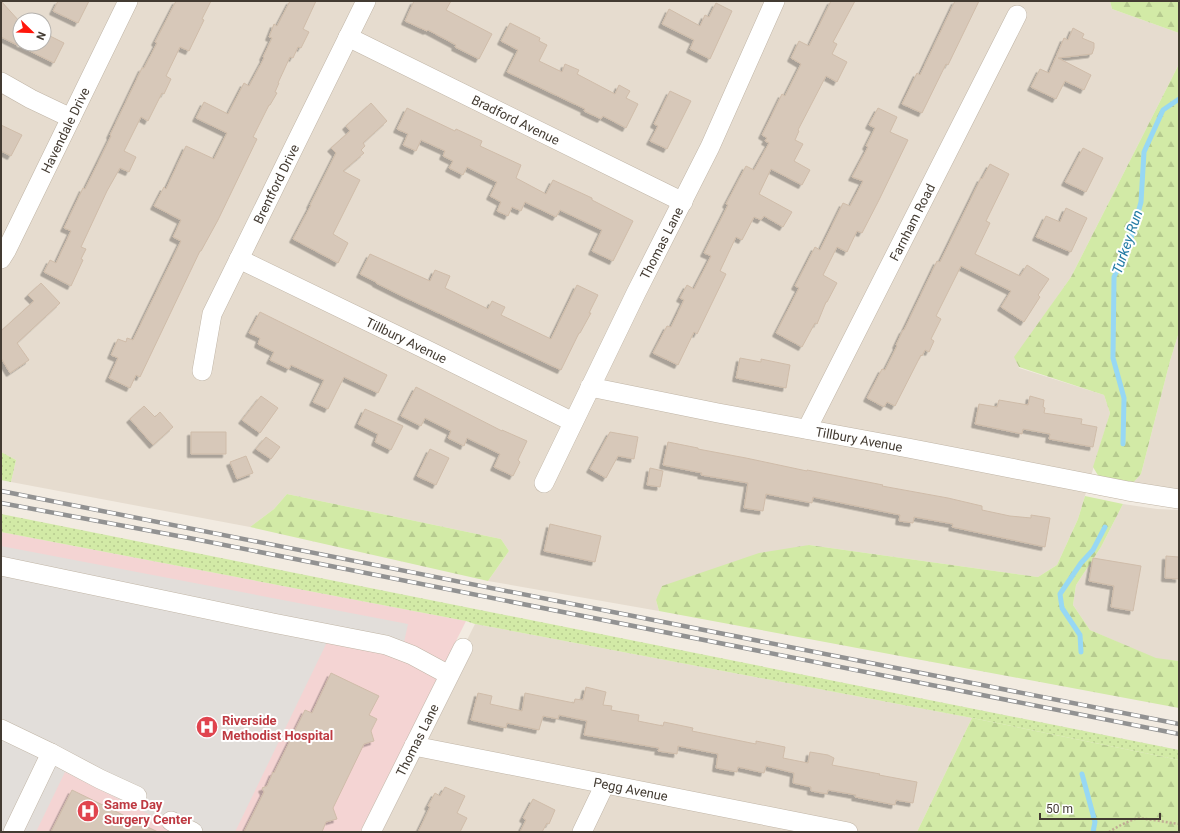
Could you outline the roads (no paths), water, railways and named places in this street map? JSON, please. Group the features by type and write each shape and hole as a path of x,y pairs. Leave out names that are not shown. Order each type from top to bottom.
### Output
{"street":[{"name":"Havendale Drive","path":"1,260 128,1"},
{"name":"Brentford Drive","path":"202,371 212,314 366,1"},
{"name":"Thomas Lane","path":"544,483 572,422 710,147 776,1"},
{"name":"Farnham Road","path":"807,429 1017,15"},
{"name":"Bradford Avenue","path":"348,37 683,202"},
{"path":"1,82 31,99 71,118"},
{"name":"Tillbury Avenue","path":"238,259 572,422"},
{"name":"Tillbury Avenue","path":"590,387 718,413 1128,491 1179,499"},
{"path":"1,566 386,645 412,655 449,675"},
{"name":"Thomas Lane","path":"371,832 463,648"},
{"path":"1,730 137,796"},
{"name":"Pegg Avenue","path":"414,746 605,784 797,827 848,832"},
{"path":"13,832 51,753"},
{"path":"582,832 605,784"},
{"path":"171,821 193,832"}],"waterway":[{"name":"Turkey Run","path":"1123,444 1124,398 1113,358 1114,277 1129,246 1141,202 1144,152 1163,110 1179,99"},
{"name":"Turkey Run","path":"1081,652 1080,635 1062,608 1060,594 1081,563 1093,550 1105,527"},
{"name":"Turkey Run","path":"1082,774 1095,822 1093,832"}],"railway":[{"path":"1,491 1179,724"},
{"path":"1,503 189,538 1179,734"}],"place":[{"name":"Riverside Methodist Hospital","path":"207,727"},
{"name":"Same Day Surgery Center","path":"88,811"}]}
